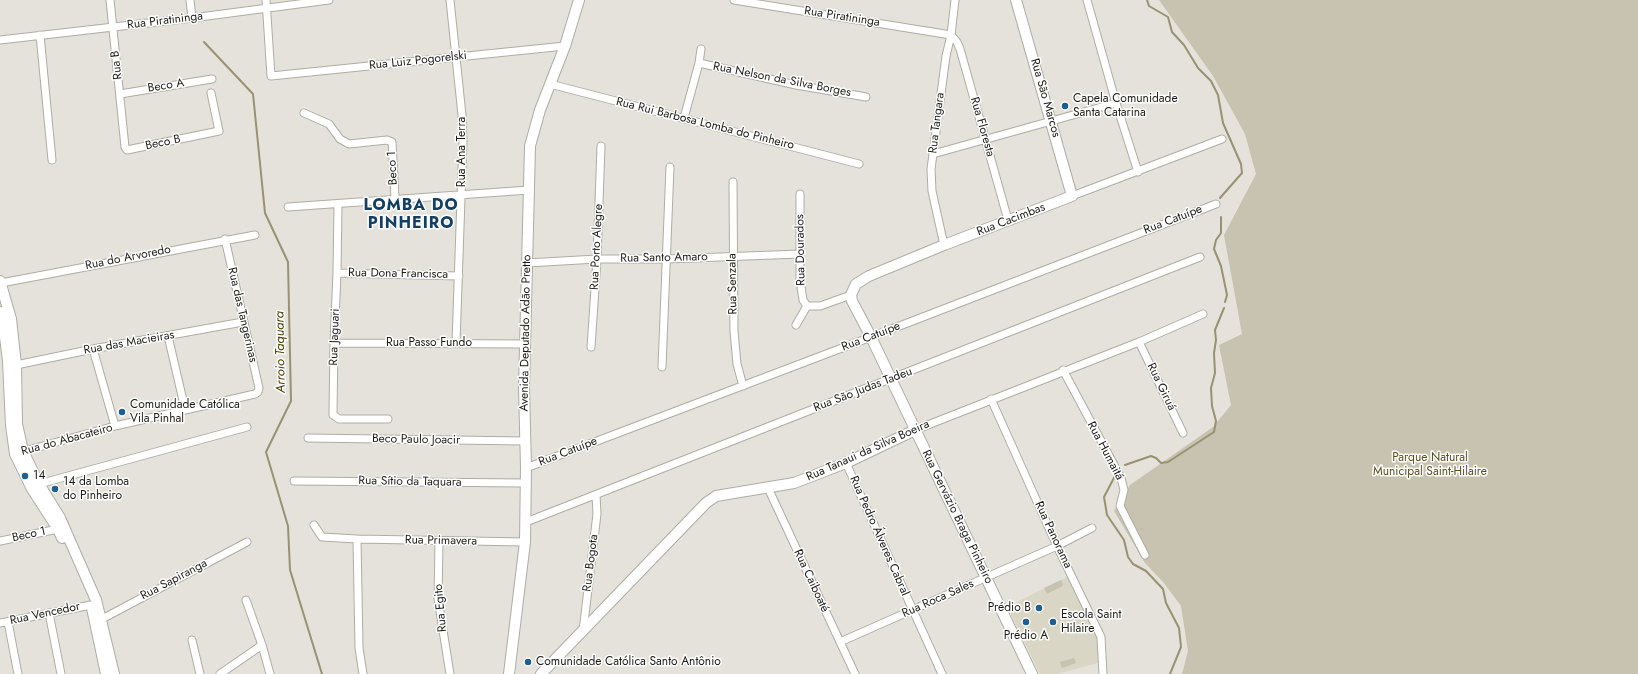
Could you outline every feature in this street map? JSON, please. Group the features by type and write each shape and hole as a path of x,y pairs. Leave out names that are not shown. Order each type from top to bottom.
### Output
{"street":[{"name":"Rua B","path":"110,0 124,130"},
{"path":"190,0 192,18"},
{"path":"266,0 267,8"},
{"name":"Rua Piratininga","path":"0,40 192,18 329,0"},
{"name":"Rua Ana Terra","path":"450,0 462,115 462,195 456,343"},
{"name":"Avenida Deputado Adão Pretto","path":"509,674 525,542 526,522 524,387 530,146 540,110 565,46 579,0"},
{"name":"Rua Piratininga","path":"734,0 951,35"},
{"name":"Rua Tangara","path":"944,245 932,191 930,169 955,0"},
{"name":"Rua São Marcos","path":"1016,0 1072,196"},
{"path":"1087,0 1116,103 1138,172"},
{"name":"Rua Luiz Pogorelski","path":"267,8 271,76 565,46"},
{"path":"40,35 52,160"},
{"name":"Rua Floresta","path":"951,35 957,42 960,49 1008,220"},
{"path":"684,118 699,63 701,49"},
{"name":"Rua Nelson da Silva Borges","path":"699,63 796,85 866,97"},
{"name":"Beco A","path":"120,94 212,79"},
{"name":"Rua Rui Barbosa Lomba do Pinheiro","path":"550,84 860,164"},
{"name":"Beco B","path":"124,130 125,147 129,150 219,131 212,93"},
{"path":"933,154 1116,103"},
{"name":"Beco 1","path":"304,113 329,124 340,138 348,144 387,140 392,142 395,198"},
{"name":"Rua Cacimbas","path":"851,295 856,284 869,276 1008,220 1222,140"},
{"name":"Rua Porto Alegre","path":"591,347 597,259 601,146"},
{"path":"662,367 670,167"},
{"name":"Rua Senzala","path":"733,182 734,331 737,364 743,386"},
{"path":"288,207 338,204 395,198 529,190"},
{"name":"Rua Dourados","path":"800,194 800,280 803,300 807,306"},
{"name":"Rua Jaguari","path":"338,204 333,415 340,419 388,419"},
{"name":"Rua Catuípe","path":"526,468 1216,204"},
{"name":"Rua do Arvoredo","path":"0,282 255,234"},
{"name":"Rua das Tangerinas","path":"225,239 259,388 258,392"},
{"name":"Rua Santo Amaro","path":"527,263 597,259 666,259 800,254"},
{"name":"Rua São Judas Tadeu","path":"526,522 1200,257"},
{"name":"Rua Dona Francisca","path":"337,273 459,276"},
{"path":"0,282 11,319 16,365 19,453 60,518 96,600 102,619 114,674"},
{"path":"796,325 807,306 820,306 851,295"},
{"name":"Rua Gervázio Braga Pinheiro","path":"851,295 852,301 871,337 1032,674"},
{"path":"0,312 3,321 3,350 10,425 32,489 58,529 91,605 106,674"},
{"name":"Rua Tanaui da Silva Boeira","path":"541,674 706,503 716,496 794,483 846,463 915,430 1063,370 1139,342 1202,314"},
{"name":"Rua das Macieiras","path":"16,365 93,349 243,322"},
{"path":"168,336 185,409"},
{"name":"Rua Giruá","path":"1139,342 1183,433"},
{"name":"Rua Passo Fundo","path":"334,343 525,344"},
{"path":"93,349 115,426"},
{"name":"Rua Humaitá","path":"1063,370 1121,478 1124,490 1120,506 1145,555"},
{"name":"Rua do Abacateiro","path":"19,453 115,426 255,394 258,392"},
{"name":"Rua Panorama","path":"991,399 1057,546 1101,637 1103,674"},
{"path":"39,484 247,427"},
{"name":"Beco Paulo Joacir","path":"308,438 525,441"},
{"name":"Rua Pedro Álveres Cabral","path":"846,463 942,674"},
{"name":"Rua Sítio da Taquara","path":"294,481 526,483"},
{"name":"Rua Caiboaté","path":"768,488 855,674"},
{"name":"Rua Bogota","path":"583,631 597,514 596,495"},
{"name":"Rua Primavera","path":"314,525 322,537 525,542"},
{"name":"Rua Roca Sales","path":"840,642 1057,546 1092,528"},
{"name":"Beco 1","path":"0,541 58,529"},
{"path":"357,539 359,648 363,674"},
{"name":"Rua Egito","path":"439,541 438,599 450,674"},
{"name":"Rua Sapiranga","path":"102,619 247,542"},
{"path":"246,600 262,645 270,674"},
{"name":"Rua Vencedor","path":"0,623 91,605"},
{"path":"49,613 61,674"},
{"path":"8,622 18,674"},
{"path":"192,640 200,674"},
{"path":"220,674 262,645"}],"shaded area":[{"name":"Escola Saint Hilaire","path":"1069,576 1099,638 1098,663 1057,674 1040,674 1007,607"}],"green space":[{"name":"Parque Natural Municipal Saint-Hilaire","path":"1159,0 1638,0 1638,674 1182,674 1188,651 1181,606 1164,583 1145,563 1114,511 1130,485 1213,427 1231,405 1219,345 1242,334 1224,235 1256,174 1245,134 1213,76"},
{"path":"1061,580 1063,586 1047,594 1044,588"},
{"path":"1074,658 1076,663 1062,668 1060,662"}],"waterway":[{"path":"1147,0 1149,6 1168,17 1172,32 1184,45 1198,68 1211,81 1218,95 1223,123 1241,164 1242,173 1220,198"},
{"name":"Arroio Taquara","path":"204,42 253,94 265,213 288,262 291,401 266,452 288,526 290,570 322,674"},
{"path":"1221,217 1221,233 1216,240 1214,249 1221,266 1227,295 1225,302"},
{"path":"1125,465 1151,456 1156,458 1161,463 1168,462 1214,432 1216,421 1212,406 1211,388 1215,373 1215,330 1224,308"},
{"path":"1116,474 1104,497 1107,515 1124,540 1128,557 1133,564 1146,571 1163,589 1166,603 1179,628 1181,647 1170,674"}],"place":[{"name":"Capela Comunidade Santa Catarina","path":"1065,106"},
{"name":"Comunidade Católica Vila Pinhal","path":"122,412"},
{"name":"14","path":"25,476"},
{"name":"14 da Lomba do Pinheiro","path":"55,489"},
{"name":"Prédio B","path":"1039,608"},
{"name":"Prédio A","path":"1026,622"},
{"name":"Escola Saint Hilaire","path":"1053,622"},
{"name":"Comunidade Católica Santo Antônio","path":"528,662"}],"district":[{"name":"LOMBA DO PINHEIRO","path":"411,215"}]}
